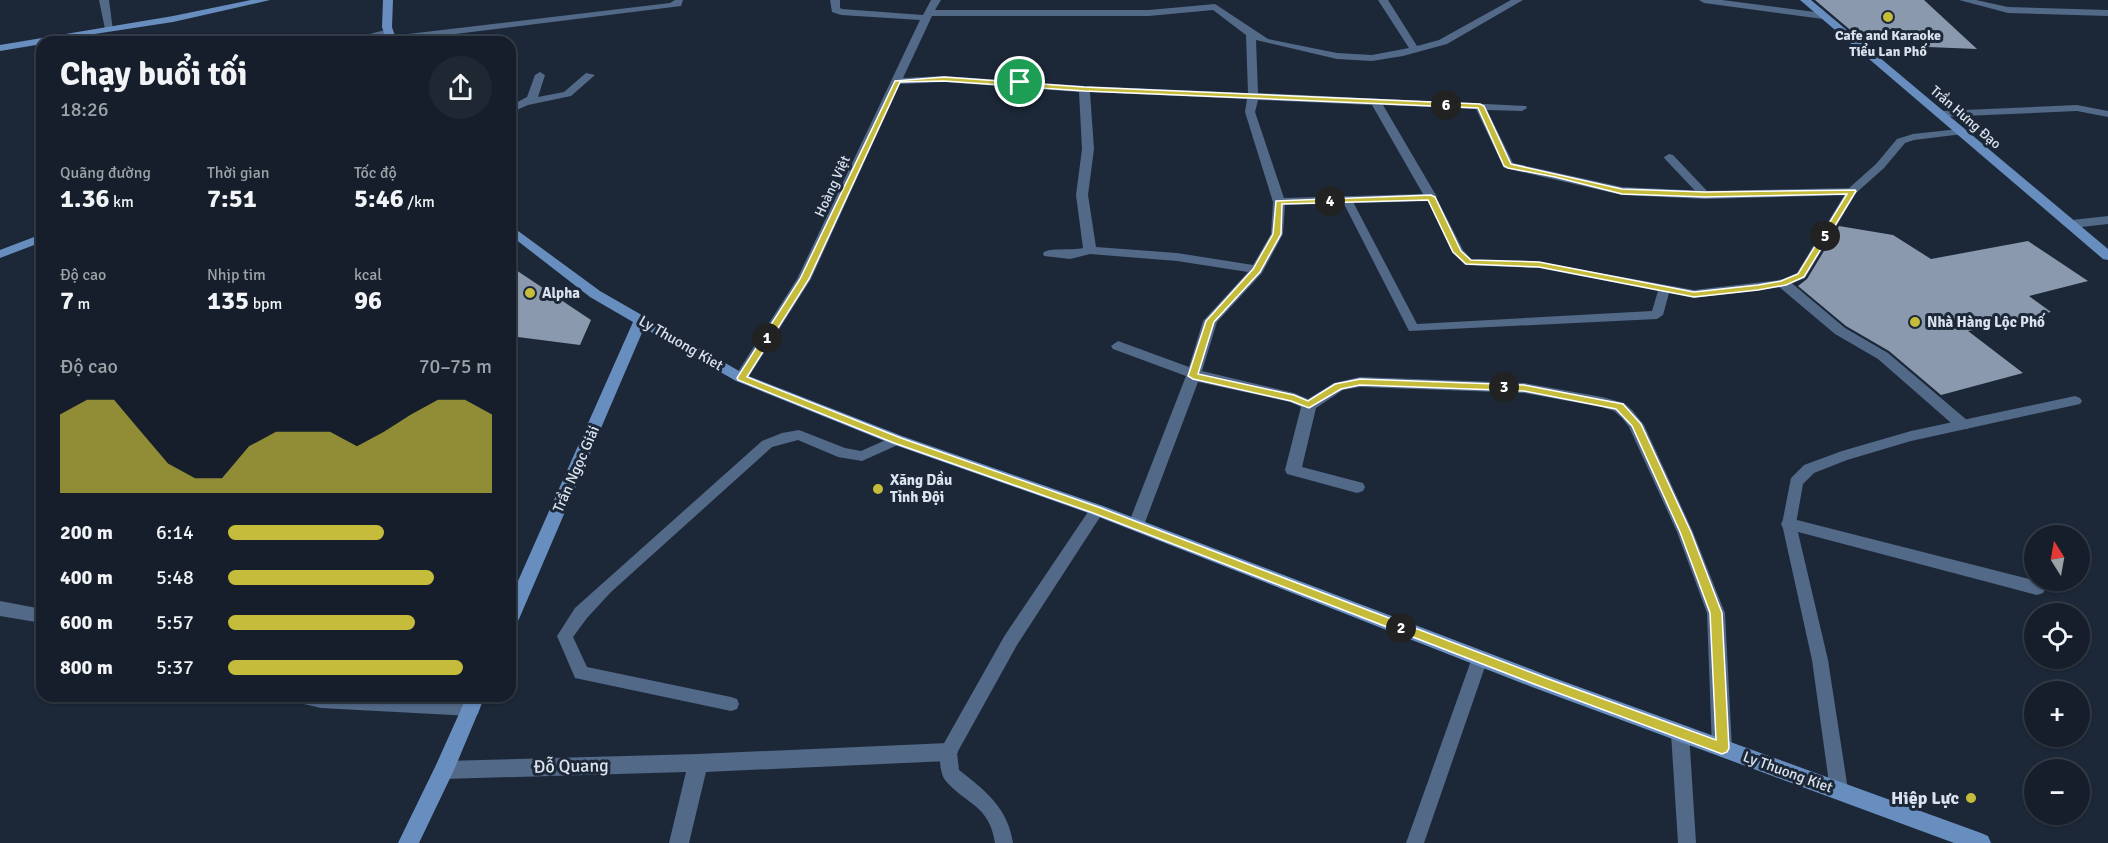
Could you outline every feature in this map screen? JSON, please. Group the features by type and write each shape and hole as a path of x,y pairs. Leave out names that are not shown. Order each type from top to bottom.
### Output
{"street":[{"path":"104,0 110,29"},
{"path":"69,36 260,0"},
{"path":"388,0 390,36"},
{"path":"836,0 835,10 841,12 927,15 1149,13 1212,3 1251,34 1276,44 1337,56 1372,58 1443,42 1518,0"},
{"name":"Hoàng Việt","path":"741,378 804,279 936,0"},
{"path":"1383,0 1415,50"},
{"path":"1704,0 1823,16"},
{"name":"Trần Hưng Đạo","path":"1805,0 2108,256"},
{"path":"1964,0 2008,10 2108,13"},
{"path":"1136,525 1194,374 1210,321 1257,270 1277,234 1279,202 1250,112 1251,34"},
{"path":"0,48 36,42"},
{"path":"528,102 540,75"},
{"path":"516,107 528,102 567,94 590,75"},
{"path":"898,81 944,79 1084,89 1522,108"},
{"path":"1084,89 1088,149 1082,195 1090,250"},
{"path":"1279,202 1431,197 1375,101"},
{"path":"1480,106 1508,166 1622,191 1705,195 1852,191"},
{"path":"1940,114 2077,108 2108,114"},
{"path":"2072,224 2108,220"},
{"name":"Ly Thuong Kiet","path":"516,237 595,294 741,378 897,440 1097,510 1480,658 1981,843"},
{"path":"0,254 36,240"},
{"path":"1048,253 1070,255 1090,250 1197,259 1257,270"},
{"path":"1783,283 1840,331 1883,356 1963,425"},
{"name":"Trần Ngọc Giải","path":"516,605 641,319"},
{"path":"1118,346 1181,371 1294,398 1309,405"},
{"path":"1357,487 1293,470 1309,405 1339,386 1360,382 1524,388 1619,407 1636,424 1685,532 1716,613 1722,748"},
{"path":"1789,524 2024,585"},
{"path":"0,608 7,612 36,615"},
{"path":"408,843 474,702"},
{"name":"Đỗ Quang","path":"444,770 698,763 948,752"},
{"path":"679,843 698,763"}],"lane":[{"path":"408,36 670,6 678,4 679,0"},
{"path":"1431,197 1458,252 1469,262 1539,265 1665,290 1708,294 1783,283 1801,275 1852,191 1880,166 1905,138 1959,132"},
{"path":"1669,157 1705,195"},
{"path":"1347,200 1413,328 1657,315 1665,290"},
{"path":"1839,790 1820,660 1789,524 1796,482 1809,469 1891,442 2075,401"},
{"path":"731,704 581,673 565,636 581,613 606,588 767,444 799,435 843,453 862,456 897,440"},
{"path":"1004,843 1003,829 993,811 951,774 948,752 1011,640 1097,510"},
{"path":"1416,843 1480,658"},
{"path":"1680,733 1687,843"}],"building":[{"name":"Cafe and Karaoke Tiểu Lan Phố","path":"1815,0 1924,0 1977,49 1928,47 1912,34 1855,34"},
{"name":"Nhà Hàng Lộc Phố","path":"1839,226 1893,235 1931,259 2028,241 2088,281 2029,296 2051,312 1968,331 2023,373 1941,395 1889,351 1846,326 1798,286 1807,279"},
{"name":"Alpha","path":"516,270 591,320 580,345 516,337"}],"place":[{"name":"Cafe and Karaoke Tiểu Lan Phố","path":"1888,17"},
{"name":"Alpha","path":"530,293"},
{"name":"Nhà Hàng Lộc Phố","path":"1915,322"},
{"name":"Xăng Dầu Tỉnh Đội","path":"878,489"},
{"name":"Hiệp Lực","path":"1971,798"}],"route":[{"path":"944,79 1020,82 1084,89 1480,106 1508,166 1622,191 1705,195 1852,191 1801,275 1783,283 1708,294 1679,293 1539,265 1469,262 1458,252 1431,197 1279,202 1277,234 1257,270 1210,321 1193,376 1294,398 1309,405 1339,386 1360,382 1524,388 1619,407 1636,424 1685,532 1716,613 1722,748 1539,681 1097,510 897,440 741,378 804,279 898,81 944,79"}]}
